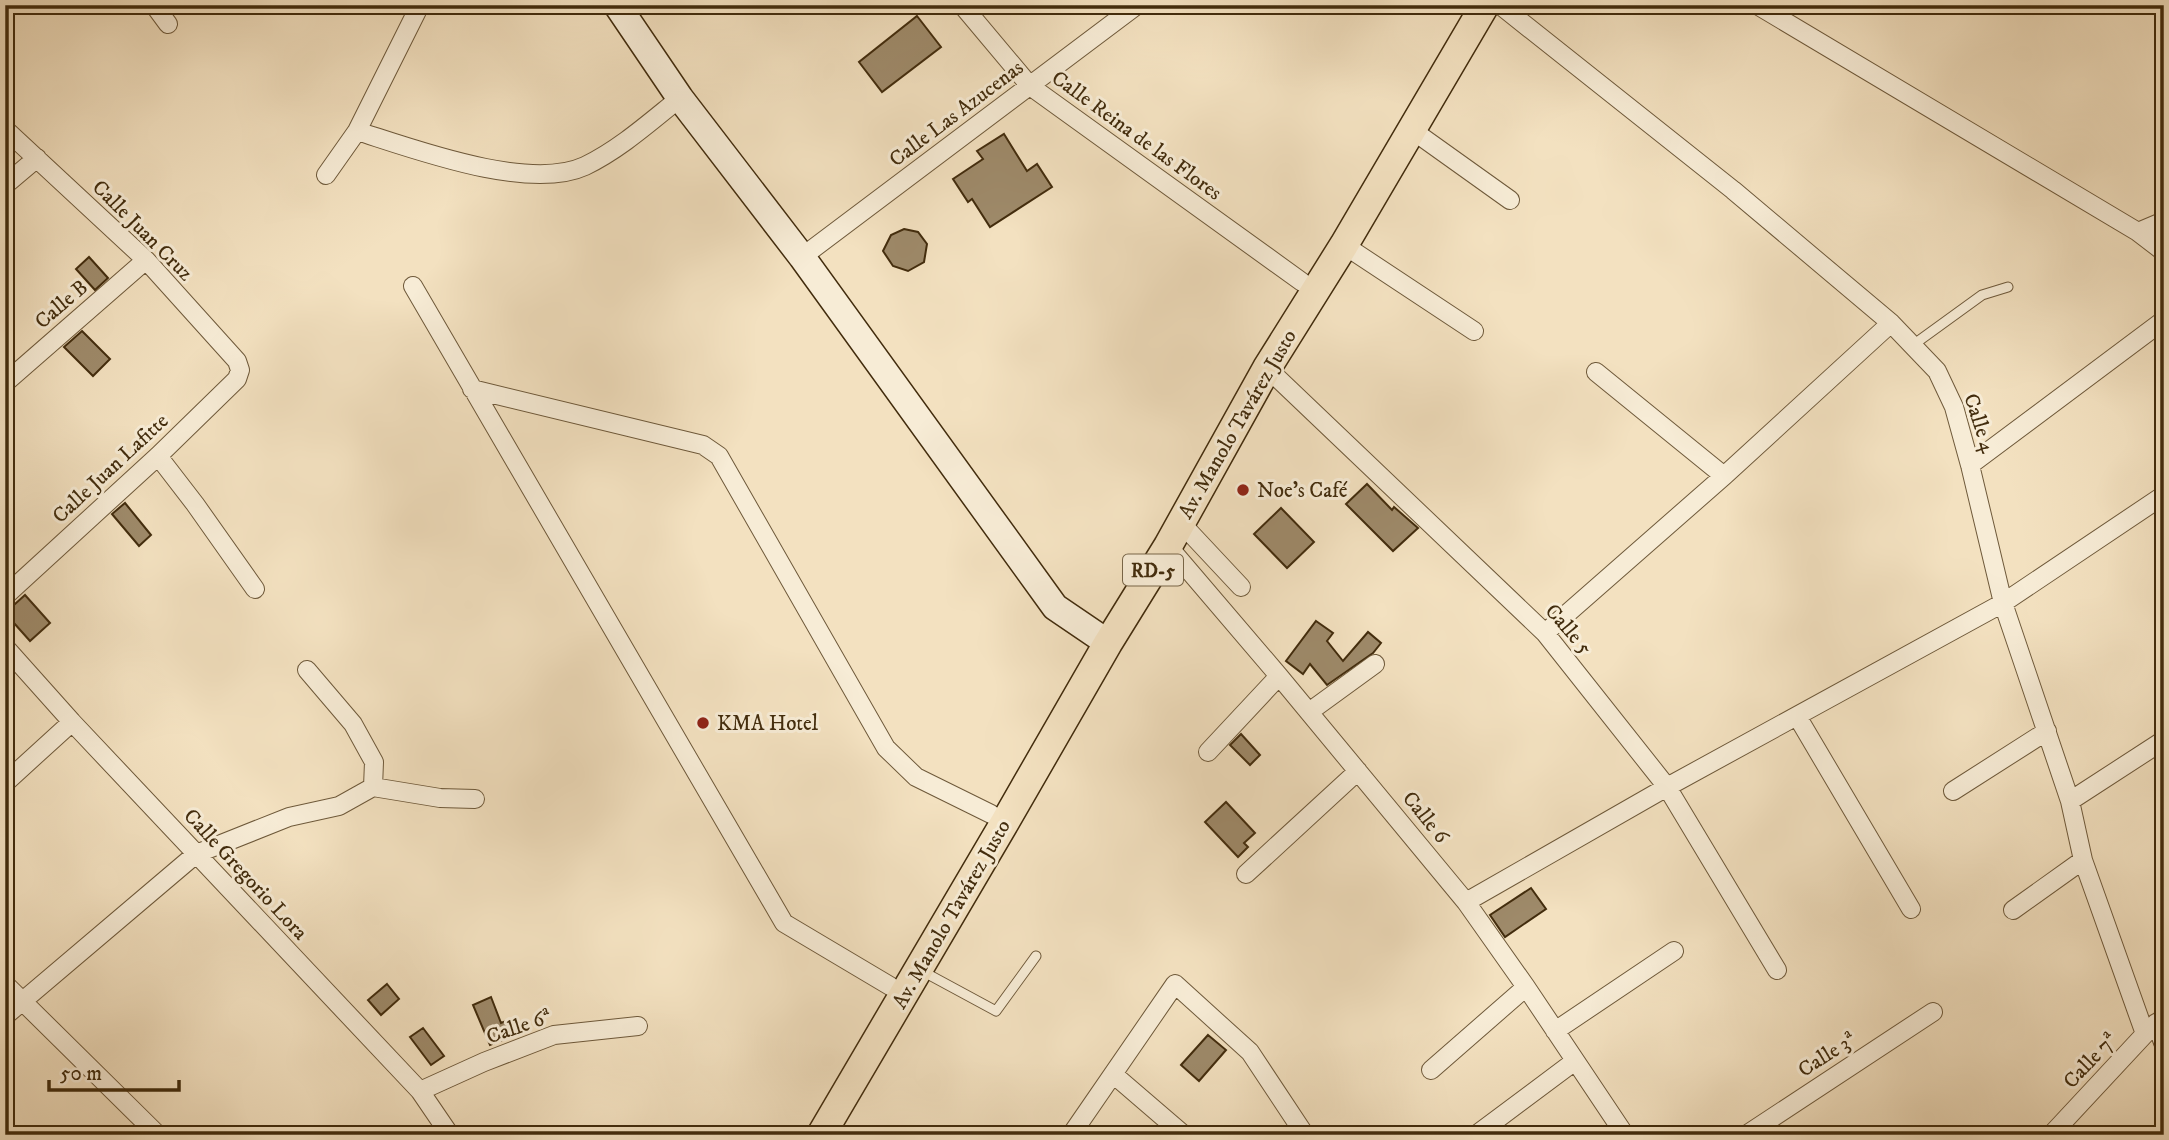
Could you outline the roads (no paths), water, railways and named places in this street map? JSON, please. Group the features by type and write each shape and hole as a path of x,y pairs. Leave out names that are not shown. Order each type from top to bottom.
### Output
{"main road":[{"name":"Av. Manolo Tavárez Justo","path":"819,1134 918,970 1302,282 1465,5"},
{"name":"Av. Manolo Tavárez Justo","path":"819,1134 890,986 991,814 1101,638 1174,535 1267,368 1344,246 1485,5"}],"street":[{"path":"154,5 169,24"},
{"path":"617,5 680,99 802,257 1055,607 1101,638"},
{"name":"Calle Reina de las Flores","path":"962,5 1030,86 1302,282"},
{"name":"Calle Las Azucenas","path":"802,257 1138,5"},
{"name":"Calle 4","path":"1500,5 1733,190 1891,323 1937,371 1954,407 2003,603 2070,801 2083,860 2164,1045"},
{"path":"1756,5 2138,232 2164,252"},
{"path":"326,175 357,131 416,11"},
{"path":"357,131 463,163 511,171 554,174 583,167 614,149 680,99"},
{"name":"Calle Juan Cruz","path":"5,129 146,260 237,361 240,370"},
{"path":"1412,130 1510,200"},
{"path":"5,185 37,158"},
{"path":"2138,232 2164,221"},
{"path":"1344,246 1474,331"},
{"name":"Calle B","path":"5,383 146,260"},
{"path":"413,286 784,923 890,986"},
{"path":"1970,465 2164,320"},
{"path":"1545,633 1724,476 1891,323"},
{"name":"Calle 5","path":"1267,368 1545,633 1667,787 1777,970"},
{"name":"Calle Juan Lafitte","path":"8,588 158,456 237,379 240,370"},
{"path":"1596,372 1724,476"},
{"path":"472,389 703,445 719,456 886,748 916,777 991,814"},
{"path":"158,456 195,503 255,589"},
{"path":"1466,902 1667,787 2003,603 2164,495"},
{"path":"1174,535 1241,587"},
{"name":"Calle 6","path":"1174,535 1279,676 1466,902 1527,987 1625,1135"},
{"name":"Calle Gregorio Lora","path":"5,647 72,722 420,1091 441,1131"},
{"path":"1310,712 1375,664"},
{"path":"307,670 353,724 374,762 373,788"},
{"path":"1208,752 1279,676"},
{"path":"1797,716 1911,909"},
{"path":"5,783 72,722"},
{"path":"1953,791 2047,731"},
{"path":"2070,801 2164,740"},
{"path":"1246,874 1358,771"},
{"path":"5,1016 196,854 289,817 339,806 373,788 440,798 475,799"},
{"path":"2013,911 2083,860"},
{"path":"1555,1031 1674,951"},
{"path":"5,984 158,1135"},
{"path":"1070,1135 1175,984 1250,1052 1305,1135"},
{"path":"1431,1070 1527,987"},
{"name":"Calle 3ª","path":"1746,1135 1933,1012"},
{"name":"Calle 7ª","path":"2051,1135 2155,1025"},
{"name":"Calle 6ª","path":"420,1091 554,1035 638,1026"},
{"path":"1476,1135 1575,1061"},
{"path":"1113,1074 1184,1135"}],"lane":[{"path":"1913,345 1982,295 2008,287"},
{"path":"918,970 996,1011 1036,956"}],"place":[{"name":"Noe's Café","path":"1243,490"},
{"name":"KMA Hotel","path":"703,723"}]}
